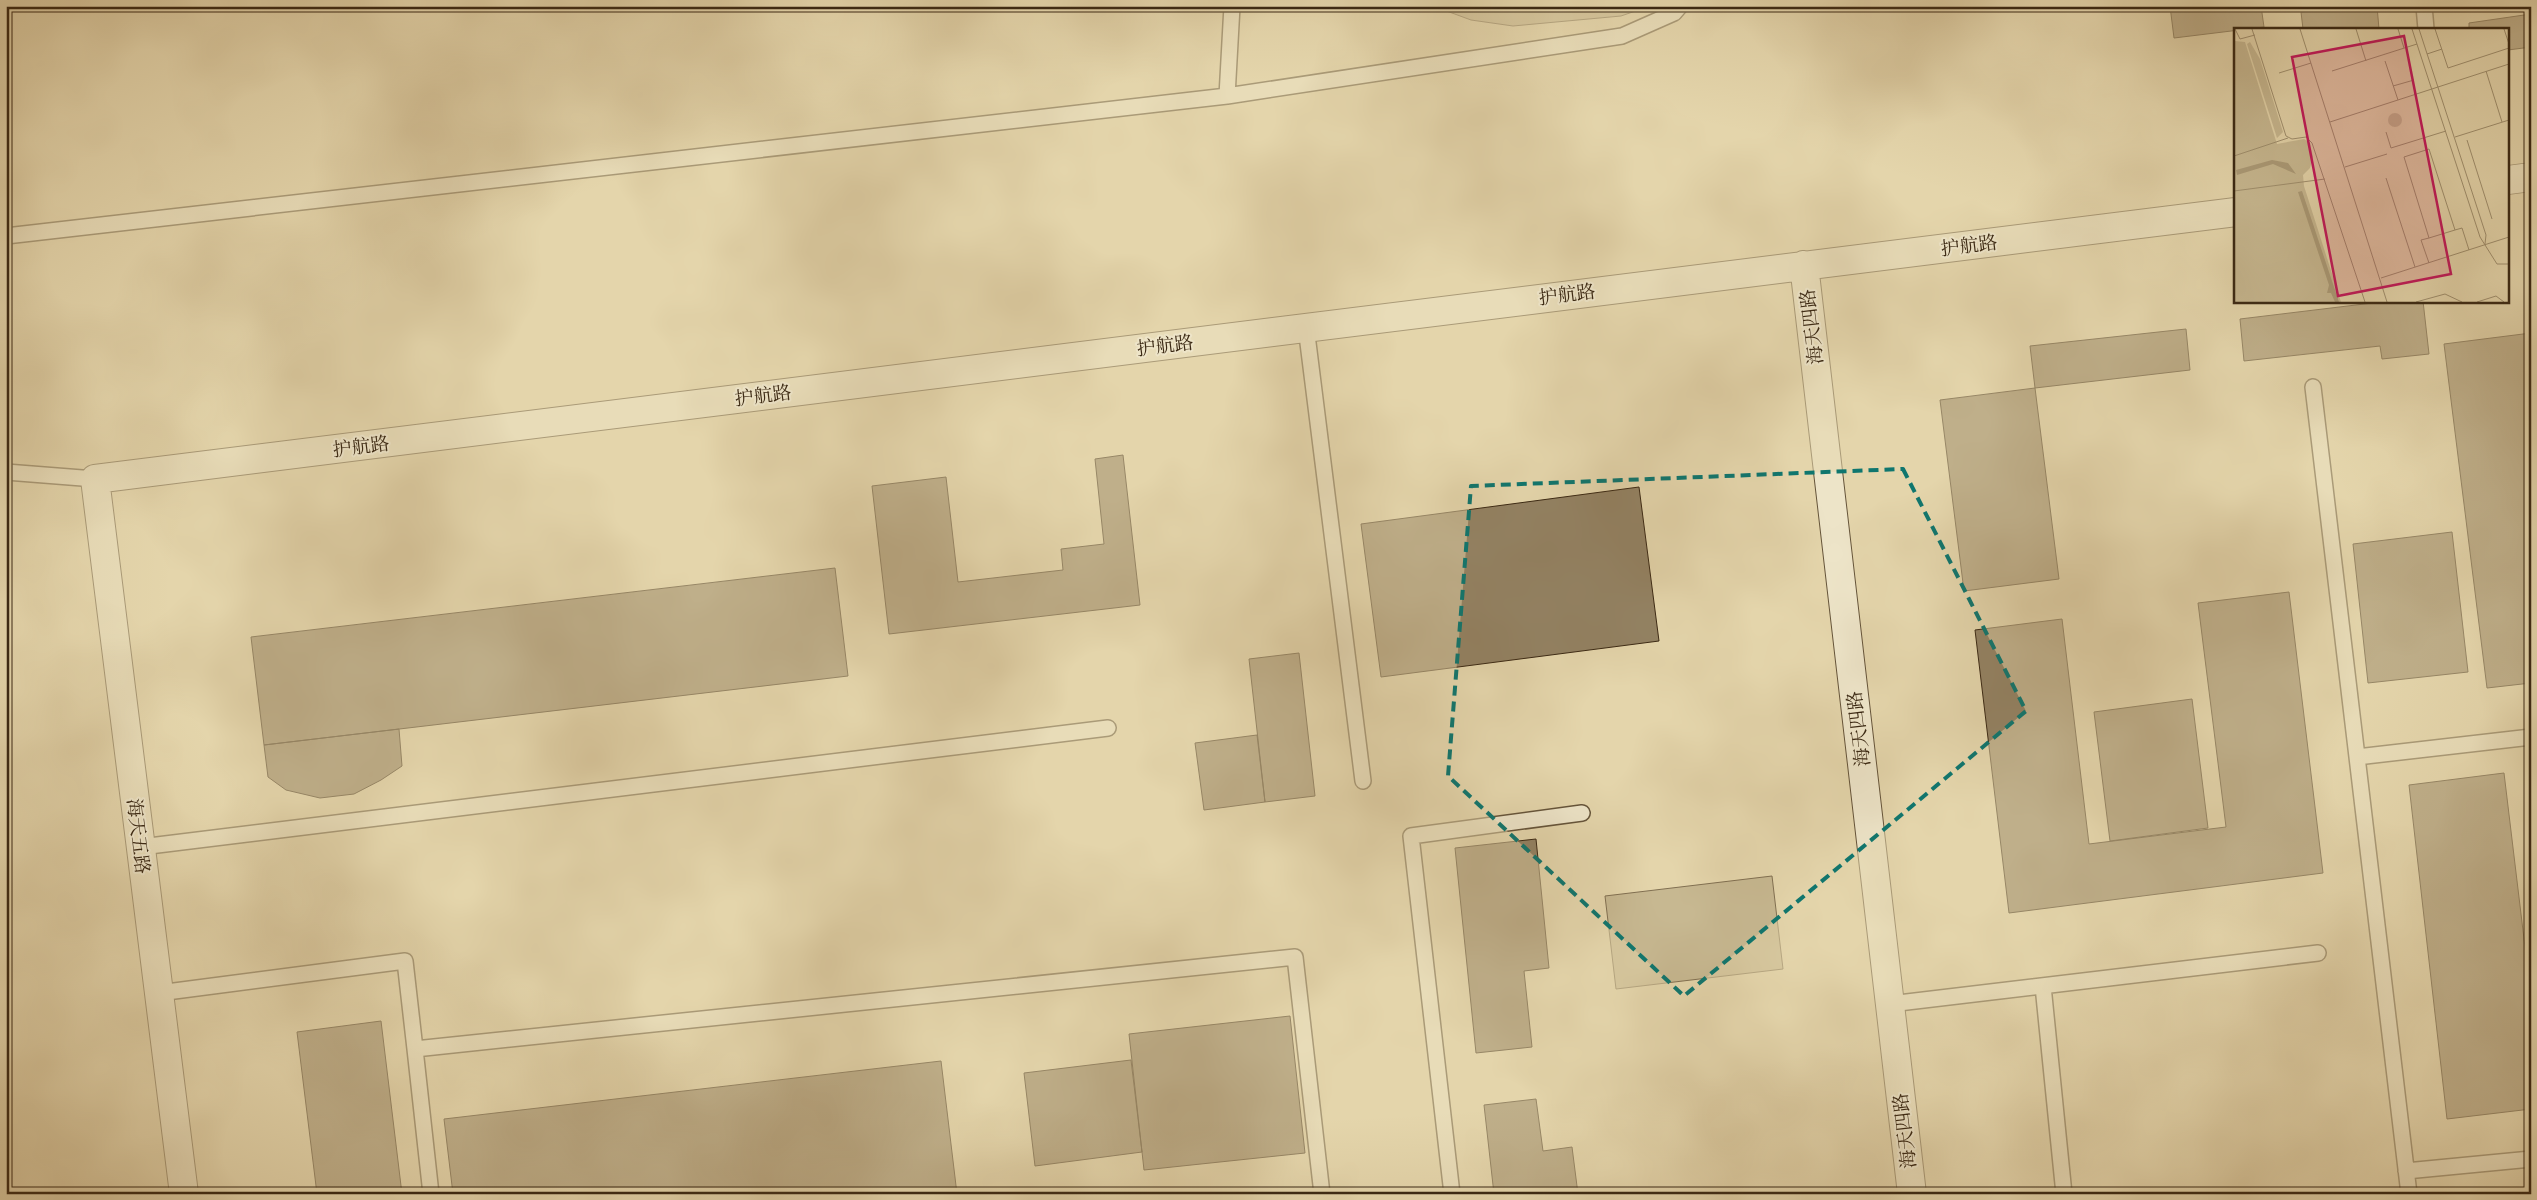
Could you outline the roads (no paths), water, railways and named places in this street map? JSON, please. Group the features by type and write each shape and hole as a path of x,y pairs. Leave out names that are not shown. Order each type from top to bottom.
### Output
{"street":[{"path":"2510,180 2531,177"},
{"name":"护航路","path":"95,479 1804,264 2234,212"},
{"name":"海天四路","path":"1804,264 1912,1194"},
{"name":"海天五路","path":"95,479 184,1194"}],"lane":[{"path":"1227,96 1232,6"},
{"path":"6,236 1227,96 1622,36 1674,13 1680,6"},
{"path":"2424,6 2426,28"},
{"path":"1306,327 1363,781"},
{"path":"2313,388 2409,1194"},
{"path":"6,472 95,479"},
{"path":"141,847 1108,728"},
{"path":"2357,757 2531,737"},
{"path":"1452,1194 1411,836 1582,812"},
{"path":"1890,1004 2318,953"},
{"path":"415,1050 1294,958 1322,1194"},
{"path":"159,994 405,961 431,1194"},
{"path":"2042,986 2064,1194"},
{"path":"2406,1171 2531,1159"}]}
